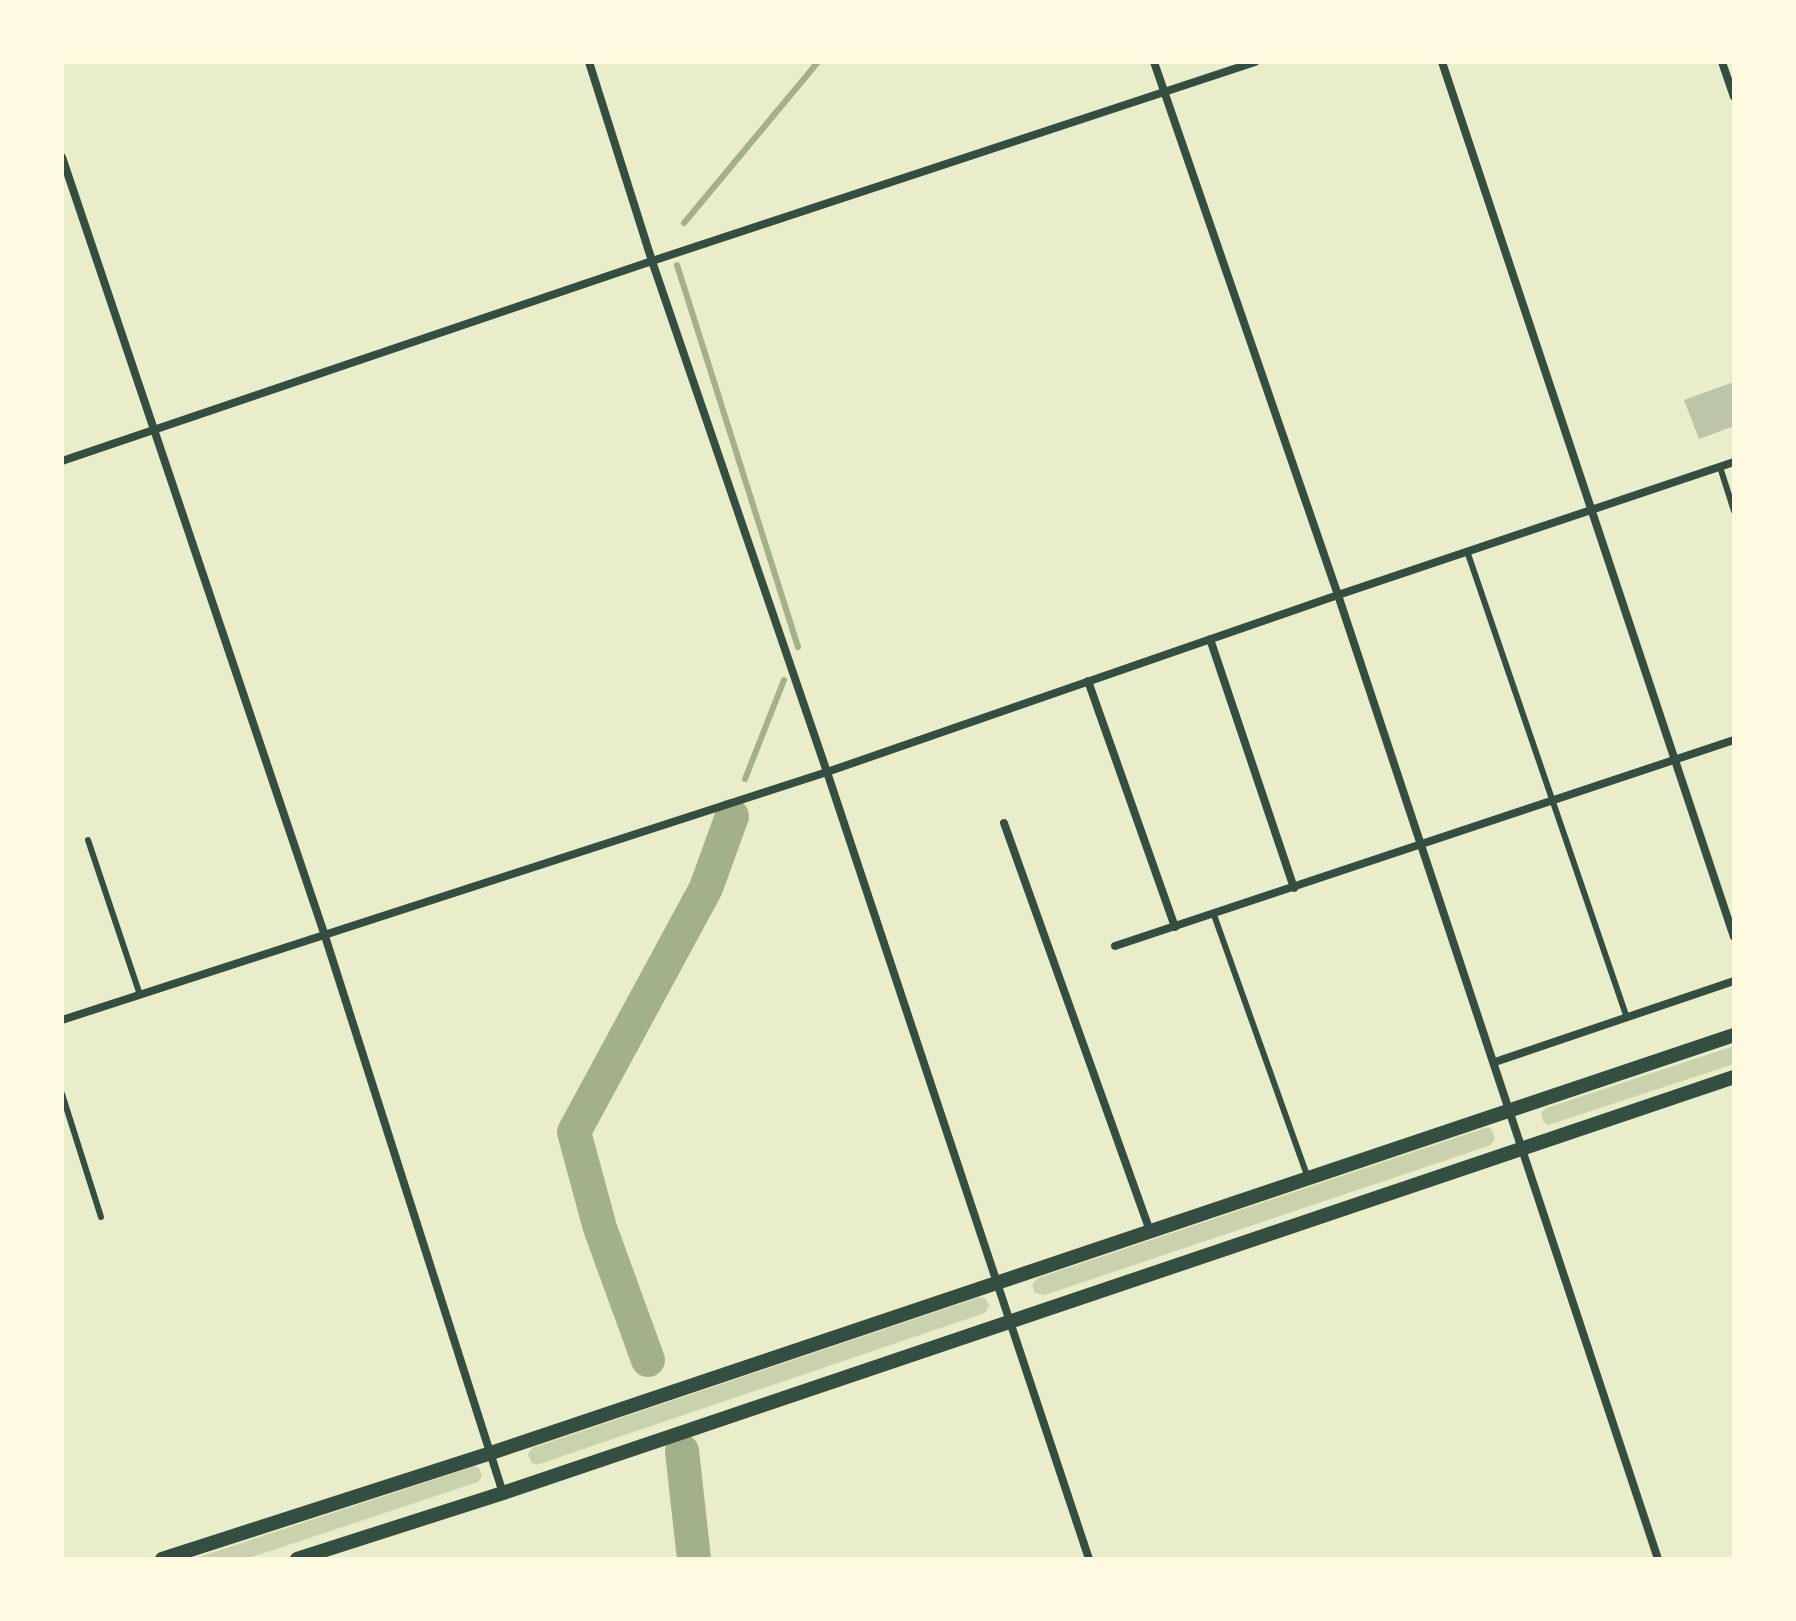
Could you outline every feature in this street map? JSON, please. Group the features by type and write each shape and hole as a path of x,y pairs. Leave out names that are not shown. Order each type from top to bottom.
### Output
{"street":[{"path":"589,62 652,261 999,1282 1089,1559"},
{"path":"1154,62 1338,595 1658,1559"},
{"path":"62,461 652,261 1255,62"},
{"path":"1442,62 1734,937"},
{"path":"1722,62 1734,97"},
{"path":"62,157 324,933 503,1493"},
{"path":"62,1020 827,772 1734,462"},
{"path":"1210,639 1294,888"},
{"path":"1088,681 1175,927"},
{"path":"1115,946 1734,740"},
{"path":"1004,823 1150,1231"},
{"path":"1495,1062 1734,981"},
{"path":"162,1559 491,1453 1734,1035"},
{"path":"297,1559 503,1493 1734,1077"}],"lane":[{"path":"1720,467 1734,511"},
{"path":"1467,551 1627,1018"},
{"path":"88,840 140,995"},
{"path":"1214,915 1308,1178"},
{"path":"62,1094 101,1217"}],"green space":[{"path":"1734,1046 1734,1064 1548,1125 1543,1121 1541,1113 1546,1108"},
{"path":"1491,1128 1495,1138 1491,1145 1045,1295 1035,1293 1032,1284 1038,1278"},
{"path":"980,1297 986,1299 989,1306 985,1313 536,1465 528,1454 532,1448"},
{"path":"475,1466 482,1476 478,1482 246,1559 193,1559"}],"building":[{"path":"1734,382 1734,426 1699,439 1684,400"}],"waterway":[{"path":"684,223 818,62"},
{"path":"677,265 798,647"},
{"path":"745,779 784,680"},
{"path":"648,1360 600,1228 574,1132 706,888 732,816"},
{"path":"682,1451 694,1559"}]}
